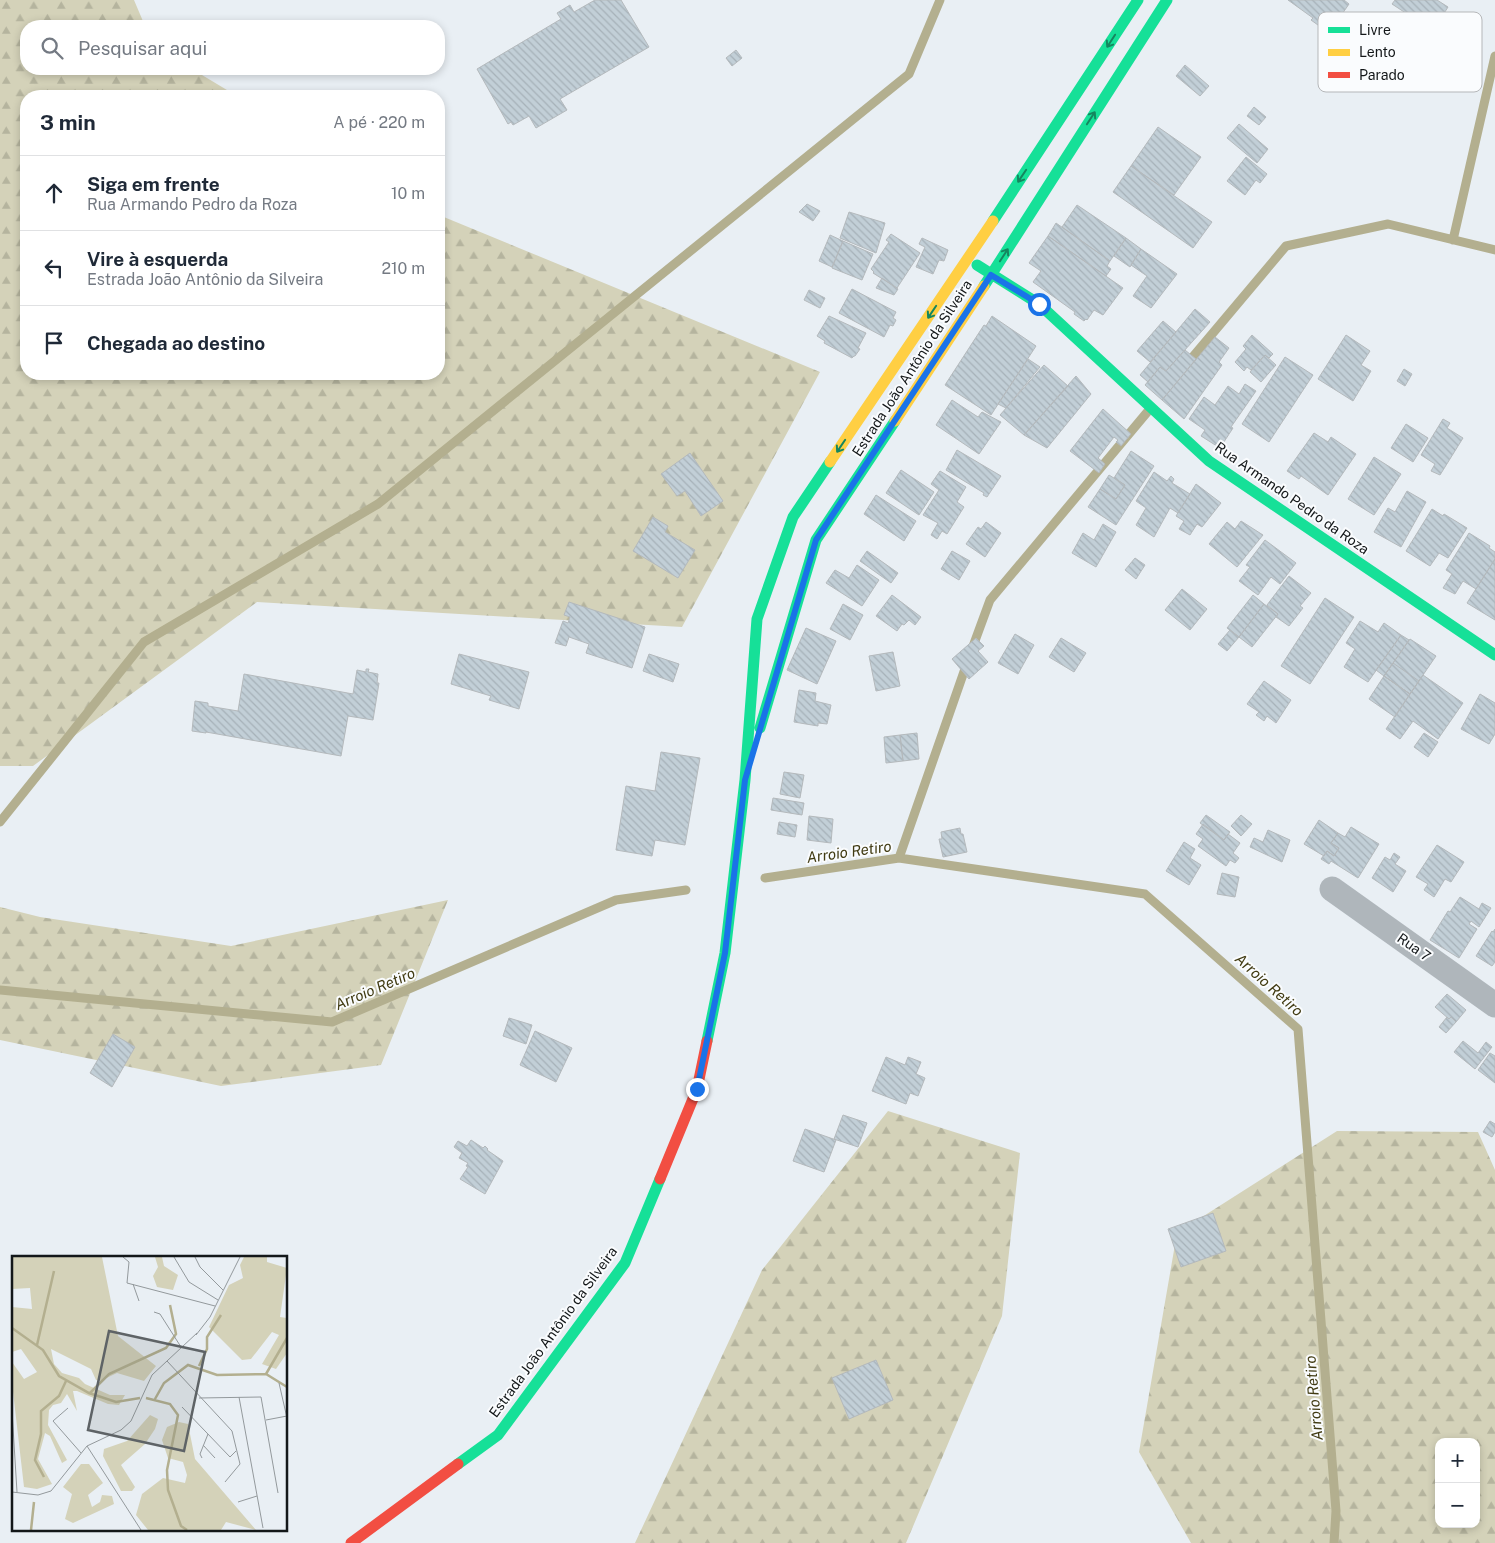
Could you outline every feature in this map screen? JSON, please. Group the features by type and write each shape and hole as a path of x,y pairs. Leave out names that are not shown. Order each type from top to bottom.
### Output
{"main road":[{"name":"Estrada João Antônio da Silveira","path":"351,1543 498,1435 624,1263 697,1089 725,953 745,780 757,619 793,517 968,259 1138,0"},
{"name":"Estrada João Antônio da Silveira","path":"745,780 816,540 991,275 1167,0"},
{"name":"Rua Armando Pedro da Roza","path":"968,259 1039,304 1208,461 1495,655"}],"street":[{"name":"Rua 7","path":"1332,890 1495,1005"}],"green space":[{"path":"0,0 134,0 142,20 20,20 20,75 202,75 227,90 20,90 20,380 445,380 445,217 820,372 682,627 257,602 33,766 0,766"},
{"path":"448,900 381,1065 221,1086 0,1040 0,907 40,917 231,946"},
{"path":"888,1111 1020,1153 1002,1316 906,1543 635,1543 762,1270"},
{"path":"1337,1131 1478,1132 1495,1170 1495,1543 1191,1543 1139,1452 1177,1233"}],"building":[{"path":"595,0 621,0 649,47 560,99 567,110 536,128 529,116 513,125 511,122 508,124 477,69 561,19 557,13 570,5 574,12"},
{"path":"1288,0 1344,0 1349,4 1343,12 1318,12 1318,25 1311,20 1313,18"},
{"path":"1395,0 1437,0 1448,7 1445,12 1404,12 1392,4"},
{"path":"736,50 742,58 732,66 726,58"},
{"path":"1185,65 1209,86 1200,96 1176,76"},
{"path":"1254,107 1266,117 1259,125 1247,116"},
{"path":"1239,124 1268,149 1257,163 1227,138"},
{"path":"1158,127 1201,157 1174,195 1131,166"},
{"path":"1246,157 1267,174 1260,183 1256,180 1245,195 1227,181"},
{"path":"1131,166 1212,222 1193,248 1113,192"},
{"path":"807,204 820,211 813,221 799,212"},
{"path":"1077,205 1126,238 1110,261 1062,227"},
{"path":"849,212 885,223 876,253 840,238"},
{"path":"1056,223 1110,261 1107,266 1111,269 1106,276 1048,236"},
{"path":"891,234 920,253 897,288 873,273 871,269 889,242 886,240"},
{"path":"830,235 843,241 832,267 819,261"},
{"path":"1048,236 1123,288 1103,315 1094,310 1087,320 1084,321 1074,314 1075,312 1033,282 1041,271 1029,263"},
{"path":"922,238 948,250 944,261 939,260 933,274 916,267 925,247 919,244"},
{"path":"1126,238 1141,249 1130,267 1114,256"},
{"path":"843,241 873,254 862,280 832,268"},
{"path":"1141,249 1177,274 1151,308 1133,296 1147,276 1131,265"},
{"path":"882,278 898,289 894,295 876,288"},
{"path":"852,289 896,312 893,318 896,320 893,326 890,325 884,337 839,313"},
{"path":"809,290 825,298 820,308 804,300"},
{"path":"1195,309 1210,322 1166,371 1160,367 1148,382 1140,375"},
{"path":"829,316 866,333 858,348 860,349 852,358 824,343 825,341 817,336"},
{"path":"992,316 1036,346 991,415 945,385 984,325 986,326"},
{"path":"1163,321 1176,332 1150,362 1137,351"},
{"path":"1252,335 1273,354 1269,358 1265,355 1251,370 1247,367 1244,371 1235,362 1246,349 1243,346"},
{"path":"1346,335 1370,351 1361,365 1371,371 1353,401 1318,379"},
{"path":"1215,337 1229,348 1219,362 1222,365 1184,419 1162,400"},
{"path":"1185,350 1196,359 1162,400 1145,385 1160,367 1166,371"},
{"path":"1265,355 1276,365 1261,382 1250,372"},
{"path":"1285,357 1313,375 1269,442 1242,424"},
{"path":"1028,359 1040,367 1006,408 998,404"},
{"path":"1044,365 1068,386 1024,435 1000,415"},
{"path":"1404,369 1412,374 1405,386 1397,381"},
{"path":"1076,376 1091,394 1047,448 1024,435"},
{"path":"1245,384 1256,391 1231,427 1233,428 1220,448 1201,436 1205,430 1189,419 1204,397 1215,405 1228,386 1239,394"},
{"path":"952,400 978,417 982,412 1001,422 979,454 936,425"},
{"path":"1103,409 1131,434 1121,446 1114,437 1098,458 1105,464 1099,473 1070,451"},
{"path":"1443,419 1450,423 1447,428 1463,438 1440,475 1431,471 1435,464 1421,455"},
{"path":"1406,424 1428,438 1413,462 1391,448"},
{"path":"1314,433 1328,442 1331,437 1356,454 1328,495 1301,476 1299,479 1287,471"},
{"path":"957,450 1001,476 987,497 983,495 984,493 946,470"},
{"path":"1131,451 1154,466 1116,525 1088,507 1100,489 1116,499 1125,485 1114,478"},
{"path":"690,453 723,501 701,516 685,491 677,496 661,474"},
{"path":"1374,457 1401,474 1374,515 1348,499"},
{"path":"901,470 934,492 919,515 886,493"},
{"path":"940,471 966,487 957,502 964,507 947,534 942,531 937,539 931,535 938,523 923,515 939,490 931,484"},
{"path":"1154,472 1167,481 1171,476 1174,479 1172,483 1190,494 1178,513 1170,508 1154,537 1136,525 1146,508 1136,501"},
{"path":"1109,475 1125,485 1116,499 1100,489"},
{"path":"1196,484 1221,503 1202,527 1197,524 1190,535 1179,529 1184,521 1176,516"},
{"path":"1407,491 1426,502 1401,547 1374,532 1388,508 1395,512"},
{"path":"876,495 916,521 904,541 864,514"},
{"path":"1432,509 1467,528 1448,558 1439,553 1430,566 1406,551"},
{"path":"653,517 668,526 665,532 695,550 678,578 633,551"},
{"path":"1241,521 1263,535 1237,567 1209,544 1227,522 1235,529"},
{"path":"986,522 1001,533 985,557 966,544 978,527 981,529"},
{"path":"1103,524 1116,532 1096,567 1072,553 1083,533 1094,540"},
{"path":"1469,533 1490,546 1489,548 1495,552 1495,559 1476,589 1463,581 1455,594 1443,588 1452,574 1446,570"},
{"path":"1265,540 1296,563 1280,584 1271,577 1258,595 1239,581 1250,567 1246,565"},
{"path":"867,551 898,573 891,583 860,561"},
{"path":"952,551 970,561 959,580 941,569"},
{"path":"1135,558 1145,565 1136,579 1125,570"},
{"path":"1495,559 1495,620 1467,603"},
{"path":"857,565 879,580 862,606 826,583 835,570 849,578"},
{"path":"1289,576 1311,593 1300,606 1303,608 1289,626 1276,617 1278,614 1267,605"},
{"path":"1182,589 1207,609 1190,630 1165,610"},
{"path":"892,595 921,617 915,625 909,620 904,625 902,624 897,631 876,616"},
{"path":"1253,595 1264,604 1239,637 1227,628"},
{"path":"1325,598 1354,617 1310,684 1281,666"},
{"path":"569,602 645,627 632,668 586,653 589,644 569,637 566,646 555,643 563,621 568,623 570,617 564,615"},
{"path":"843,604 863,615 850,640 830,629"},
{"path":"1264,604 1278,614 1252,647 1239,637"},
{"path":"1360,621 1378,632 1384,623 1401,635 1368,682 1344,667 1355,649 1346,643"},
{"path":"806,628 836,641 817,684 787,670"},
{"path":"1230,630 1239,637 1227,651 1218,644"},
{"path":"1015,634 1034,645 1018,674 998,663"},
{"path":"1401,635 1409,640 1384,676 1376,670"},
{"path":"976,638 984,646 978,651 988,662 969,679 952,659"},
{"path":"1061,638 1086,653 1074,672 1049,657"},
{"path":"1410,639 1436,656 1410,694 1384,676"},
{"path":"893,652 900,686 876,691 869,656"},
{"path":"459,654 529,672 519,709 489,700 491,696 451,684"},
{"path":"649,654 679,664 673,682 643,671"},
{"path":"1393,663 1419,681 1410,694 1384,676"},
{"path":"366,669 369,669 368,672 378,674 377,683 379,683 373,720 348,716 341,756 192,731 195,701 208,703 208,706 238,711 244,674 353,694 357,670 366,672"},
{"path":"1423,675 1463,703 1438,739 1413,721 1400,739 1386,729"},
{"path":"1384,676 1410,694 1395,717 1369,699"},
{"path":"1264,681 1291,700 1276,723 1267,716 1264,721 1256,715 1259,712 1247,704"},
{"path":"799,690 816,693 815,701 831,705 827,724 818,723 818,726 794,722"},
{"path":"1480,694 1495,703 1495,734 1489,744 1461,729"},
{"path":"917,733 919,759 903,761 900,735"},
{"path":"1424,733 1438,742 1428,757 1414,747"},
{"path":"900,735 903,761 886,763 884,737"},
{"path":"661,752 700,758 685,845 655,840 652,856 616,850 626,786 655,791"},
{"path":"784,772 804,775 800,798 780,794"},
{"path":"773,798 804,803 802,815 771,810"},
{"path":"1206,815 1230,832 1224,840 1200,823"},
{"path":"1241,815 1252,824 1241,836 1231,826"},
{"path":"809,816 833,819 831,843 807,840"},
{"path":"1319,820 1338,833 1331,843 1339,848 1334,856 1327,851 1324,856 1304,844"},
{"path":"779,822 797,825 795,837 777,834"},
{"path":"1203,824 1224,840 1228,834 1240,843 1233,853 1239,858 1235,863 1230,860 1226,866 1198,846 1203,839 1196,834"},
{"path":"1351,827 1379,844 1358,878 1331,861 1329,864 1321,859 1327,851 1334,856 1339,848 1331,843 1338,833 1345,837"},
{"path":"960,828 967,852 943,857 939,839 942,839 941,832"},
{"path":"1268,830 1290,840 1282,862 1250,847 1254,838 1263,842"},
{"path":"1184,842 1195,849 1190,858 1201,865 1189,885 1166,871"},
{"path":"1437,845 1464,862 1451,882 1445,879 1434,897 1424,890 1428,884 1416,877"},
{"path":"1394,853 1400,857 1395,864 1406,871 1393,892 1372,878 1385,857 1390,860"},
{"path":"1222,873 1239,877 1235,897 1217,894"},
{"path":"1460,897 1479,909 1482,903 1491,908 1479,927 1471,921 1469,924 1477,929 1459,958 1430,940 1448,911 1450,912"},
{"path":"1495,929 1495,962 1492,966 1476,956"},
{"path":"1447,994 1466,1010 1456,1022 1451,1017 1449,1019 1435,1007"},
{"path":"1447,1017 1449,1019 1451,1017 1456,1022 1446,1033 1439,1027"},
{"path":"509,1018 532,1025 526,1044 503,1036"},
{"path":"535,1031 572,1048 556,1082 520,1065"},
{"path":"113,1034 135,1047 112,1087 90,1073"},
{"path":"1463,1041 1478,1053 1486,1042 1492,1047 1475,1069 1454,1052"},
{"path":"1490,1053 1495,1056 1495,1083 1478,1070"},
{"path":"886,1057 905,1065 908,1057 921,1062 916,1074 925,1078 918,1096 910,1093 906,1104 872,1091"},
{"path":"843,1115 867,1123 858,1147 834,1139"},
{"path":"1490,1121 1495,1124 1495,1132 1492,1137 1483,1132"},
{"path":"805,1129 836,1140 824,1172 793,1161"},
{"path":"471,1140 483,1148 485,1146 487,1150 503,1161 485,1194 460,1179 468,1167 466,1166 468,1163 459,1158 462,1153 454,1147 458,1141 467,1146"},
{"path":"1213,1213 1226,1251 1181,1267 1168,1229"},
{"path":"876,1360 893,1400 849,1419 832,1378"}],"waterway":[{"path":"0,822 144,642 378,504 909,74 940,0"},
{"path":"1453,240 1495,56"},
{"path":"1186,365 1286,246 1388,224 1495,250"},
{"path":"972,649 990,600 1149,410"},
{"path":"899,858 967,663"},
{"name":"Arroio Retiro","path":"765,878 899,858 1145,894 1298,1029 1336,1511 1334,1543"},
{"name":"Arroio Retiro","path":"0,990 332,1022 616,900 686,890"}],"traffic: fast":[{"path":"993,221 1138,0"},
{"path":"984,286 1167,0"},
{"path":"977,265 1039,304 1209,461 1495,655"},
{"path":"760,728 816,540 895,421"},
{"path":"707,1041 725,953 745,780 757,619 793,517 830,462"},
{"path":"458,1464 498,1435 625,1263 660,1179"}],"traffic: slow":[{"path":"830,462 993,221"},
{"path":"895,421 984,286"}],"traffic: jam":[{"path":"660,1179 697,1089 707,1041"},
{"path":"351,1543 458,1464"}],"route":[{"path":"697,1089 725,953 745,780 816,540 991,275 1039,304"}]}
